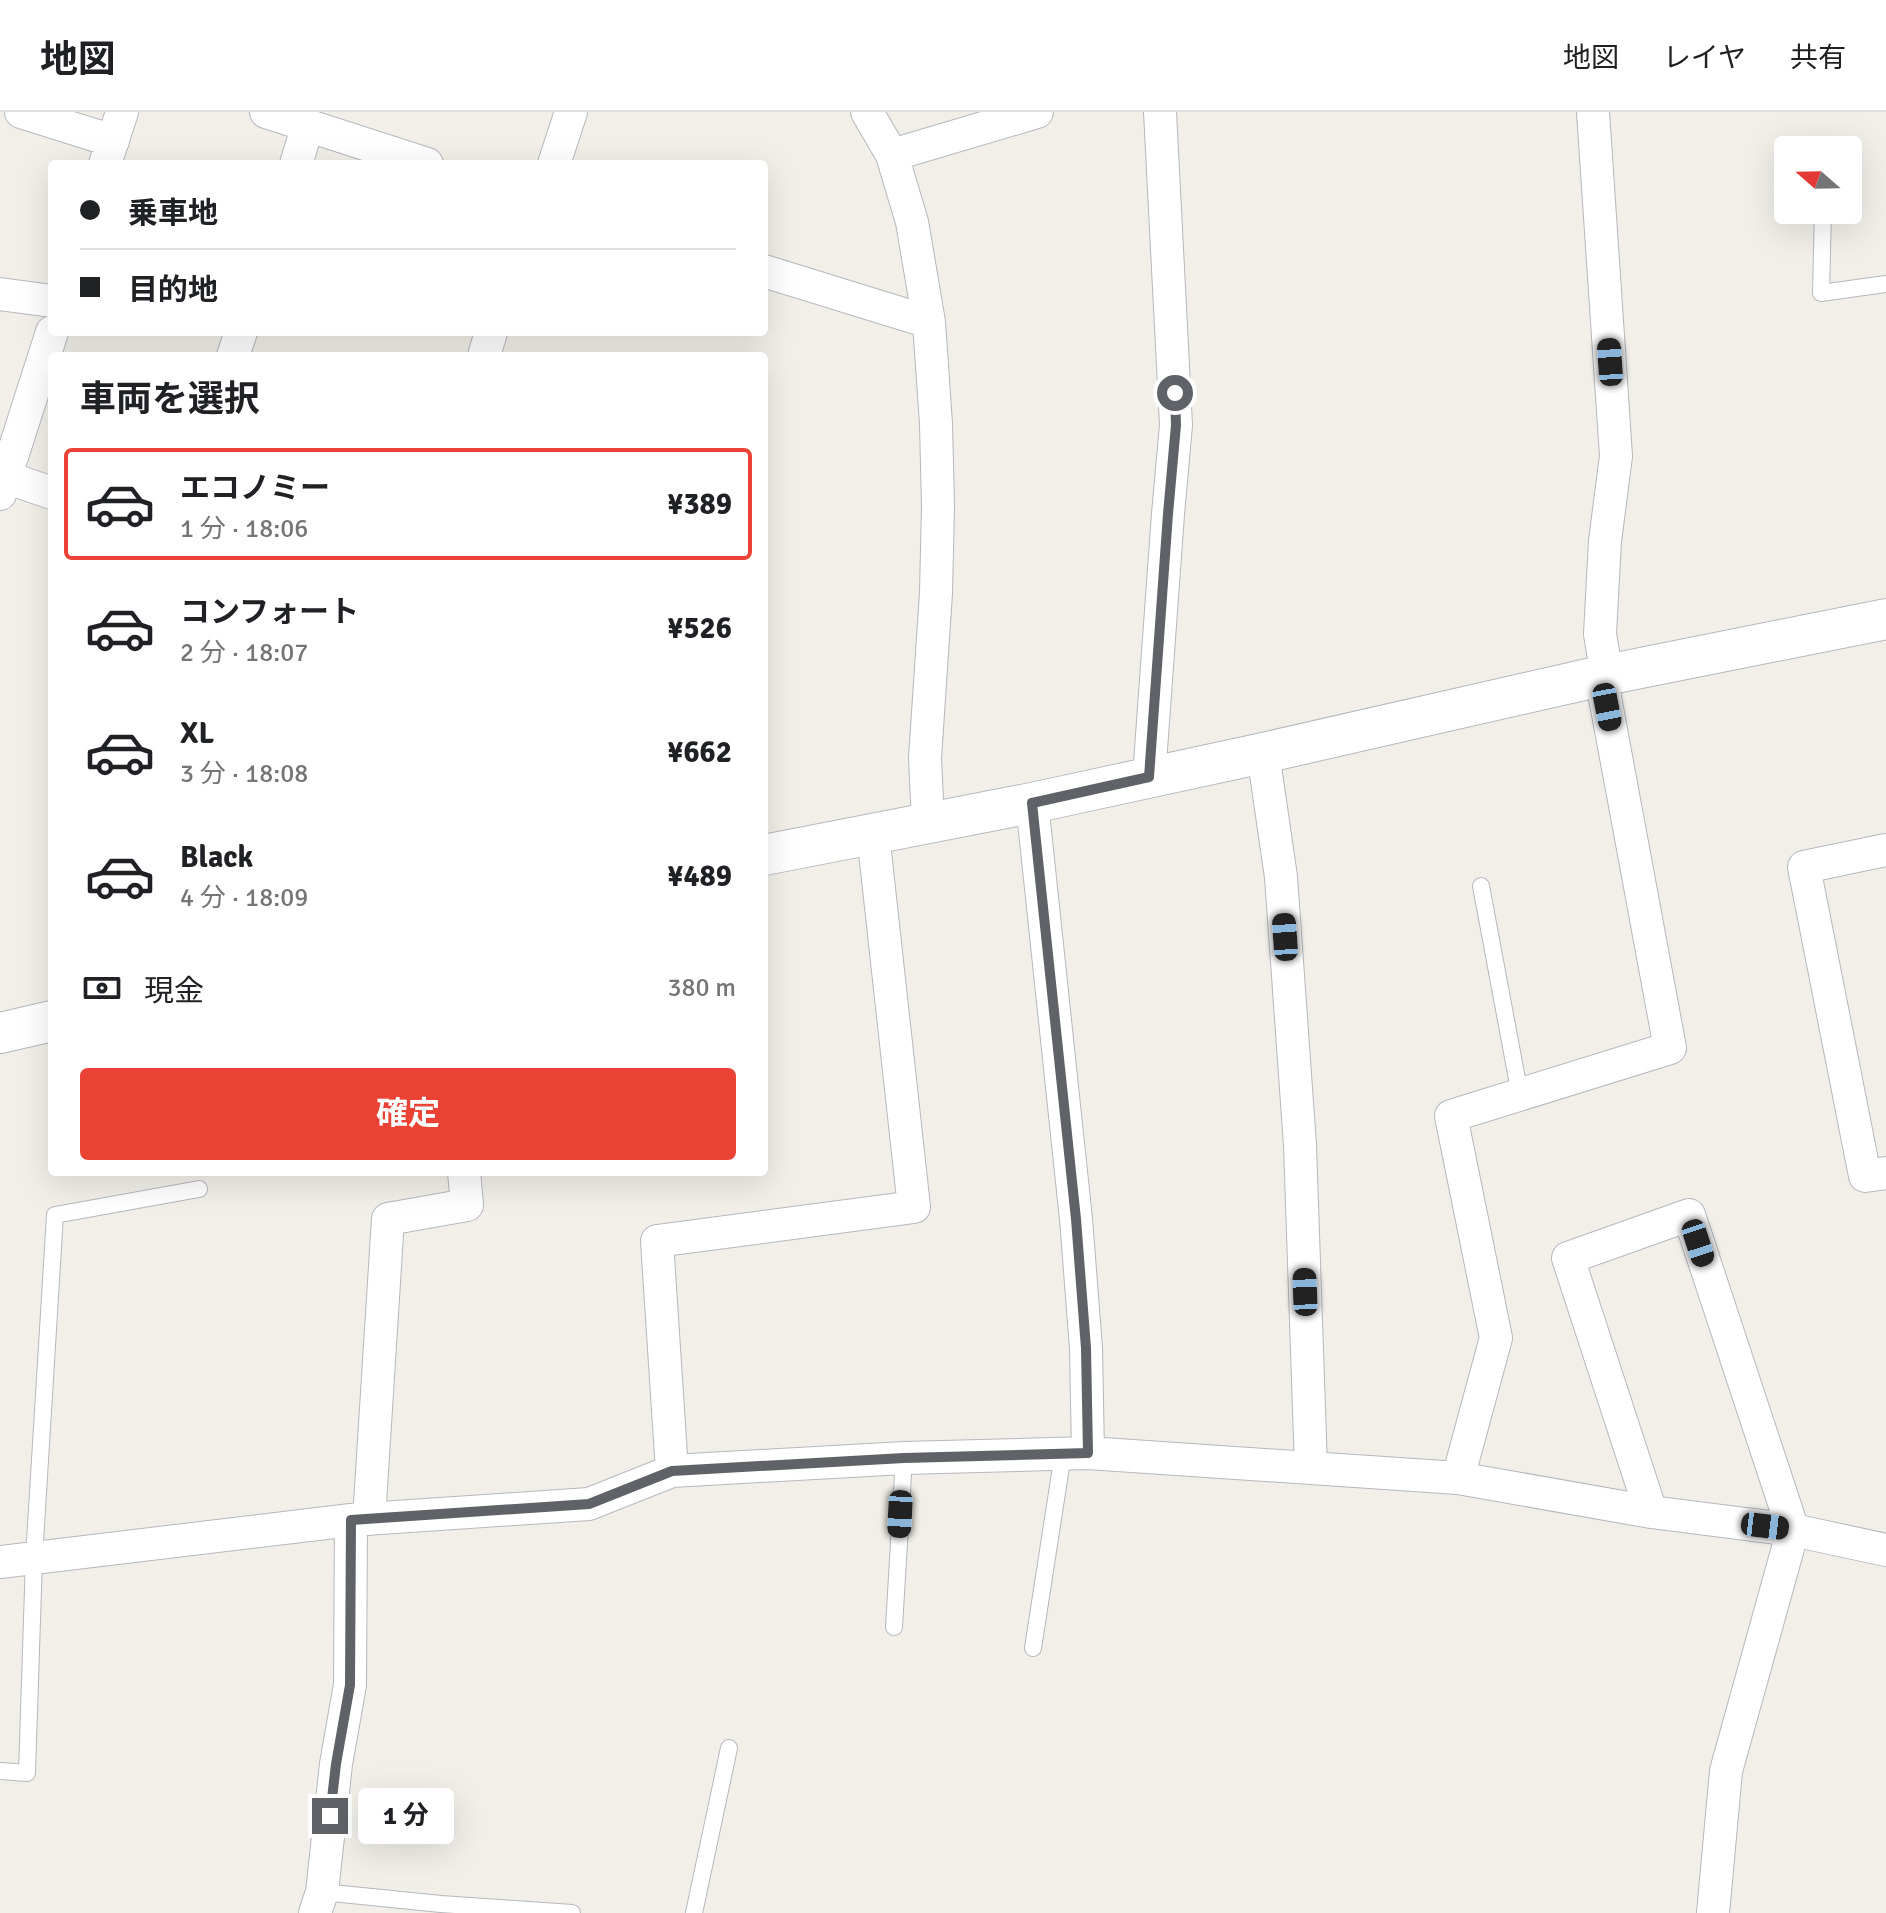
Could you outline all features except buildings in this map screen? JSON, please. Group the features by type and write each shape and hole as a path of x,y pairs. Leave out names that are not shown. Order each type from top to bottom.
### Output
{"street":[{"path":"21,112 114,139"},
{"path":"266,112 320,122 417,160"},
{"path":"555,160 571,112"},
{"path":"867,112 892,155 912,222 929,322 938,506 936,593 925,758 928,822"},
{"path":"892,155 1037,112"},
{"path":"1149,777 1176,425 1160,112"},
{"path":"1458,1478 1496,1338 1451,1116 1670,1048 1604,676 1600,634 1605,541 1616,456 1593,112"},
{"path":"298,160 320,122"},
{"path":"768,272 929,322"},
{"path":"0,294 48,300"},
{"path":"48,492 2,485 51,336"},
{"path":"768,854 1032,803 1604,676 1886,619"},
{"path":"1263,753 1281,877 1300,1145 1311,1468"},
{"path":"1032,803 1076,1219 1086,1348 1075,1454"},
{"path":"672,1471 657,1241 914,1207 873,834"},
{"path":"1886,850 1804,867 1865,1176 1886,1173"},
{"path":"0,1033 48,1022"},
{"path":"319,1902 336,1764 350,1685 360,1520 388,1219 467,1205 464,1176"},
{"path":"1651,1512 1568,1258 1689,1215 1793,1530 1726,1771 1713,1913"},
{"path":"0,1562 360,1520 589,1504 672,1471 904,1458 1075,1454 1458,1478 1651,1512 1793,1530 1886,1550"}],"lane":[{"path":"1823,224 1821,293 1886,284"},
{"path":"1481,886 1520,1095"},
{"path":"0,1771 27,1773 34,1558 55,1215 199,1189"},
{"path":"1033,1648 1075,1454"},
{"path":"894,1627 904,1458"},
{"path":"694,1913 729,1748"},
{"path":"319,1902 441,1904 572,1913"}],"route":[{"path":"330,1816 350,1685 351,1520 589,1504 672,1471 904,1458 1088,1453 1086,1348 1076,1219 1032,803 1149,777 1176,425 1175,393"}]}
